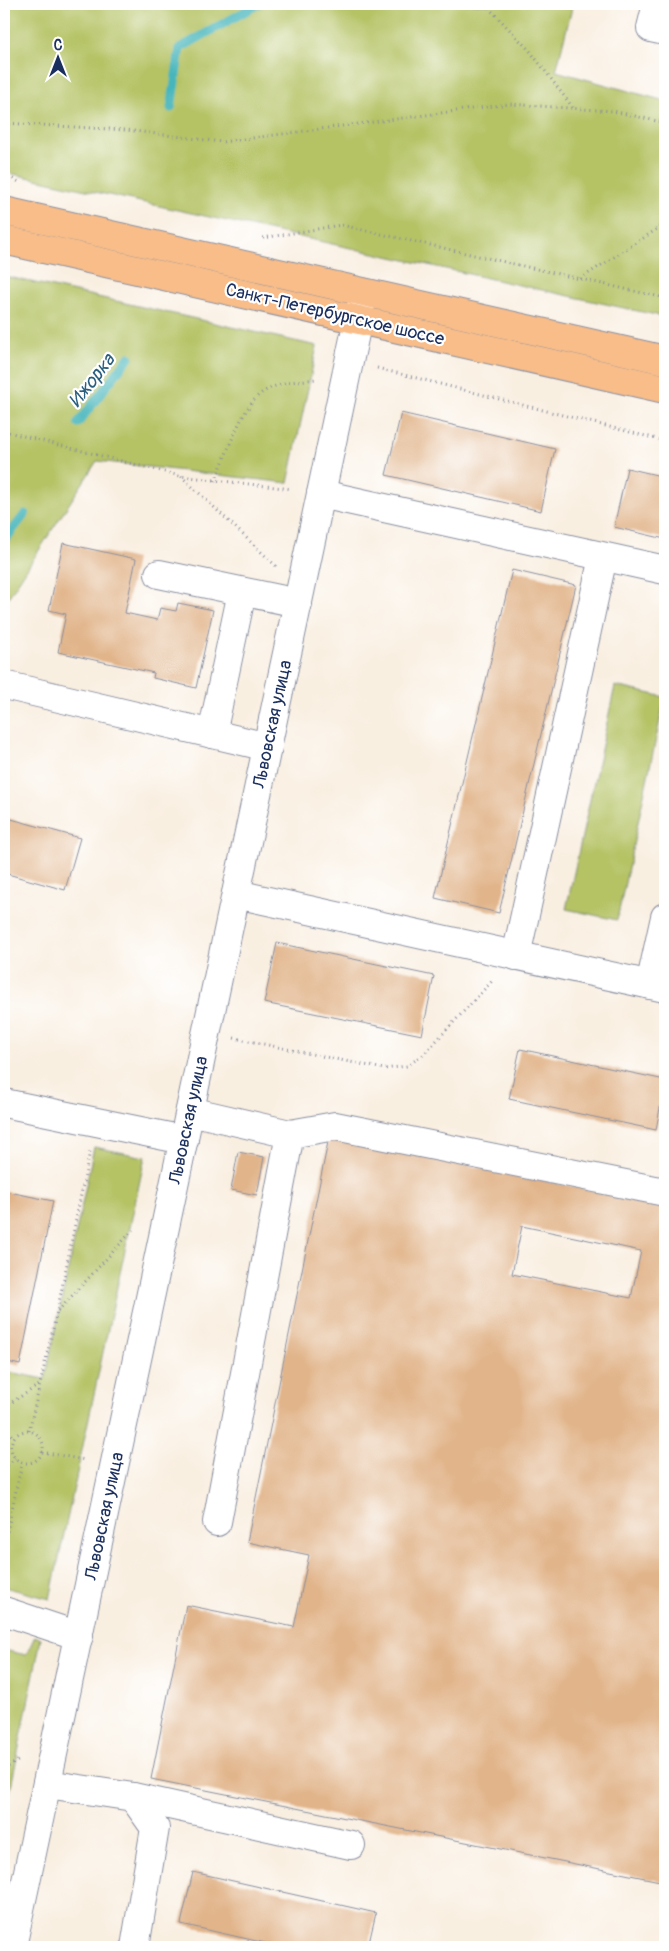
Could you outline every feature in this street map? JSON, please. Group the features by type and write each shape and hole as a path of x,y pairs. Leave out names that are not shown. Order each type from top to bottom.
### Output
{"main road":[{"name":"Санкт-Петербургское шоссе","path":"4,211 665,360"},
{"name":"Санкт-Петербургское шоссе","path":"4,240 665,389"}],"street":[{"path":"657,4 651,28 665,31"},
{"name":"Львовская улица","path":"12,1947 364,292"},
{"path":"321,494 665,570"},
{"path":"516,956 604,557"},
{"path":"159,574 298,603"},
{"path":"212,734 242,592"},
{"path":"4,685 268,747"},
{"path":"236,894 658,986 665,917"},
{"path":"4,1103 184,1140"},
{"path":"190,1112 290,1134 335,1126 665,1192"},
{"path":"217,1522 290,1134"},
{"path":"4,1611 79,1636"},
{"path":"47,1784 133,1797 351,1845"},
{"path":"133,1797 155,1828 135,1947"}],"path":[{"path":"485,4 530,51 574,108"},
{"path":"4,123 126,130 222,142 509,104 613,111 665,123"},
{"path":"4,174 20,182"},
{"path":"580,279 665,224"},
{"path":"253,236 263,238 341,226 665,298"},
{"path":"369,366 665,441"},
{"path":"214,481 247,411 262,392 289,381 323,379"},
{"path":"4,431 180,476 321,494"},
{"path":"180,476 282,572"},
{"path":"227,1037 384,1069 407,1066 423,1056 516,956"},
{"path":"29,1431 58,1312 96,1121"},
{"path":"58,1312 140,1223"},
{"path":"4,1407 39,1384"},
{"path":"4,1427 14,1438"},
{"path":"29,1431 41,1439 42,1452 38,1460 22,1463 15,1458 12,1445 14,1438 21,1433 29,1431"},
{"path":"42,1452 87,1460"},
{"path":"4,1469 15,1458"},
{"path":"4,1546 22,1463"}],"green space":[{"path":"4,4 573,4 556,71 665,101 665,317 4,172"},
{"path":"4,276 317,346 288,483 97,461 4,604"},
{"path":"615,686 665,697 617,920 566,909"},
{"path":"94,1147 145,1157 50,1599 4,1587 4,1371 45,1379"},
{"path":"35,1636 41,1639 4,1821 4,1650 26,1655"}],"building":[{"path":"401,413 555,449 541,511 386,475"},
{"path":"627,468 665,477 665,539 614,527"},
{"path":"63,543 136,559 125,613 157,620 160,608 176,611 178,603 213,610 196,688 153,678 154,673 58,652 66,614 49,610"},
{"path":"512,570 576,585 499,913 435,898"},
{"path":"4,817 80,838 65,890 4,873"},
{"path":"277,943 434,976 422,1035 264,1003"},
{"path":"520,1049 665,1080 656,1130 509,1099"},
{"path":"329,1137 665,1205 665,1882 151,1779 186,1605 294,1627 309,1555 247,1542","holes":["522,1226 641,1251 631,1298 512,1274"]},
{"path":"238,1152 264,1157 257,1195 231,1190"},
{"path":"4,1191 53,1201 20,1365 4,1361"},
{"path":"193,1872 376,1913 368,1947 283,1947 181,1924"}],"waterway":[{"name":"Ижорка","path":"171,108 180,48 258,4"},
{"name":"Ижорка","path":"78,423 129,357"},
{"name":"Ижорка","path":"4,541 25,514"}]}
